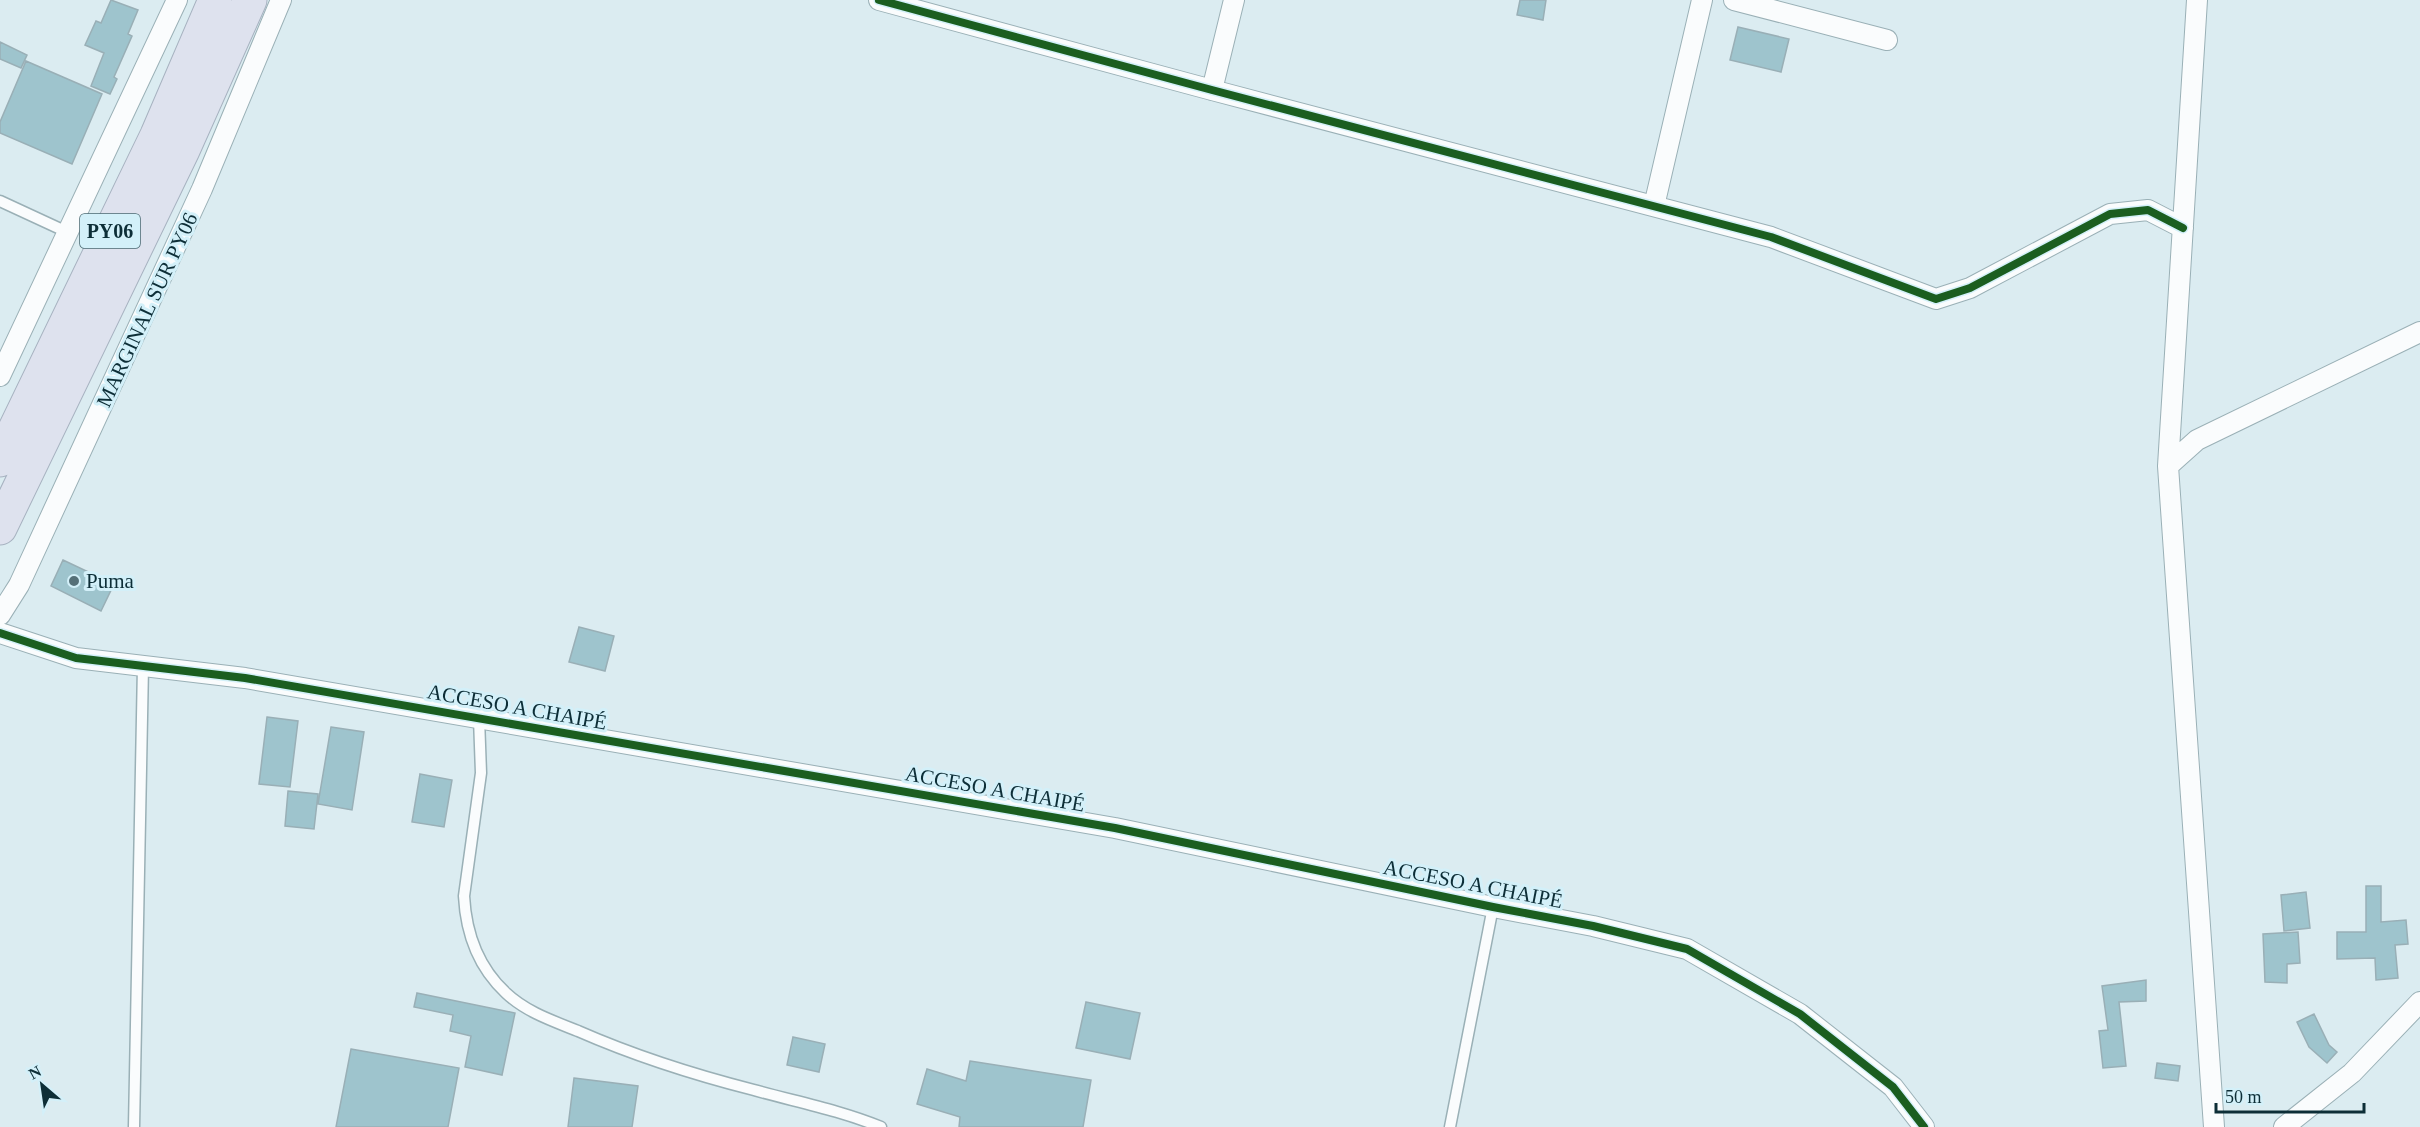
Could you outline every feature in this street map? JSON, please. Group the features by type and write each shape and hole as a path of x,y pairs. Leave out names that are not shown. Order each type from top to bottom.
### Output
{"highway":[{"name":"PY06","path":"0,460 157,135 215,0"},
{"name":"PY06","path":"0,528 183,150 250,0"}],"street":[{"path":"0,376 177,0"},
{"name":"MARGINAL SUR PY06","path":"0,615 19,585 188,222 281,0"},
{"path":"879,0 1771,237 1936,299 1970,288 2110,214 2148,210 2183,228"},
{"path":"1212,90 1234,0"},
{"path":"1653,206 1702,0"},
{"path":"1734,0 1887,40"},
{"path":"2197,0 2168,466 2214,1127"},
{"path":"2168,466 2197,440 2420,332"},
{"name":"ACCESO A CHAIPÉ","path":"0,633 76,658 245,678 1115,828 1593,926 1687,949 1800,1014 1893,1087 1924,1127"},
{"path":"2284,1127 2352,1073 2420,1002"}],"lane":[{"path":"0,201 67,232"},
{"path":"134,1127 143,666"},
{"path":"478,718 482,773 464,896 465,915 476,952 495,983 521,1005 590,1037 703,1076 812,1104 881,1127"},
{"path":"1450,1127 1492,907"}],"building":[{"path":"111,0 138,10 128,34 132,36 114,77 117,79 110,94 91,86 104,53 85,45 96,21 101,23"},
{"path":"1520,0 1546,0 1543,20 1517,15"},
{"path":"1738,27 1789,39 1781,72 1730,60"},
{"path":"0,42 27,55 21,68 0,59"},
{"path":"26,61 102,94 72,164 0,133 0,122"},
{"path":"63,560 114,584 101,611 51,586"},
{"path":"579,627 614,636 605,671 569,662"},
{"path":"267,717 298,721 290,787 259,784"},
{"path":"331,727 364,732 352,810 318,804"},
{"path":"420,774 452,780 444,827 412,822"},
{"path":"288,791 318,794 314,829 285,826"},
{"path":"2366,886 2381,886 2381,922 2406,920 2408,944 2395,945 2398,978 2376,980 2375,958 2337,959 2337,932 2366,932"},
{"path":"2306,892 2310,928 2284,931 2281,895"},
{"path":"2298,932 2300,963 2287,964 2287,983 2265,982 2263,934"},
{"path":"2146,980 2146,1001 2119,1002 2126,1066 2103,1068 2099,1031 2108,1030 2102,986"},
{"path":"417,993 515,1013 502,1075 465,1067 471,1036 450,1031 453,1015 414,1007"},
{"path":"1086,1002 1140,1013 1130,1059 1076,1048"},
{"path":"2314,1014 2329,1045 2337,1052 2327,1063 2309,1047 2297,1022"},
{"path":"793,1037 825,1044 819,1072 787,1065"},
{"path":"351,1049 459,1068 448,1127 336,1127"},
{"path":"970,1061 1091,1080 1083,1127 959,1127 960,1117 917,1104 927,1069 966,1081"},
{"path":"2157,1063 2180,1066 2178,1081 2155,1078"},
{"path":"574,1078 638,1086 632,1127 568,1127"}],"cycle path":[{"path":"879,0 1771,237 1936,299 1970,288 2110,214 2148,210 2183,228"},
{"path":"0,633 76,658 245,678 1115,828 1593,926 1687,949 1800,1014 1893,1087 1924,1127"}],"place":[{"name":"Puma","path":"74,581"}]}
